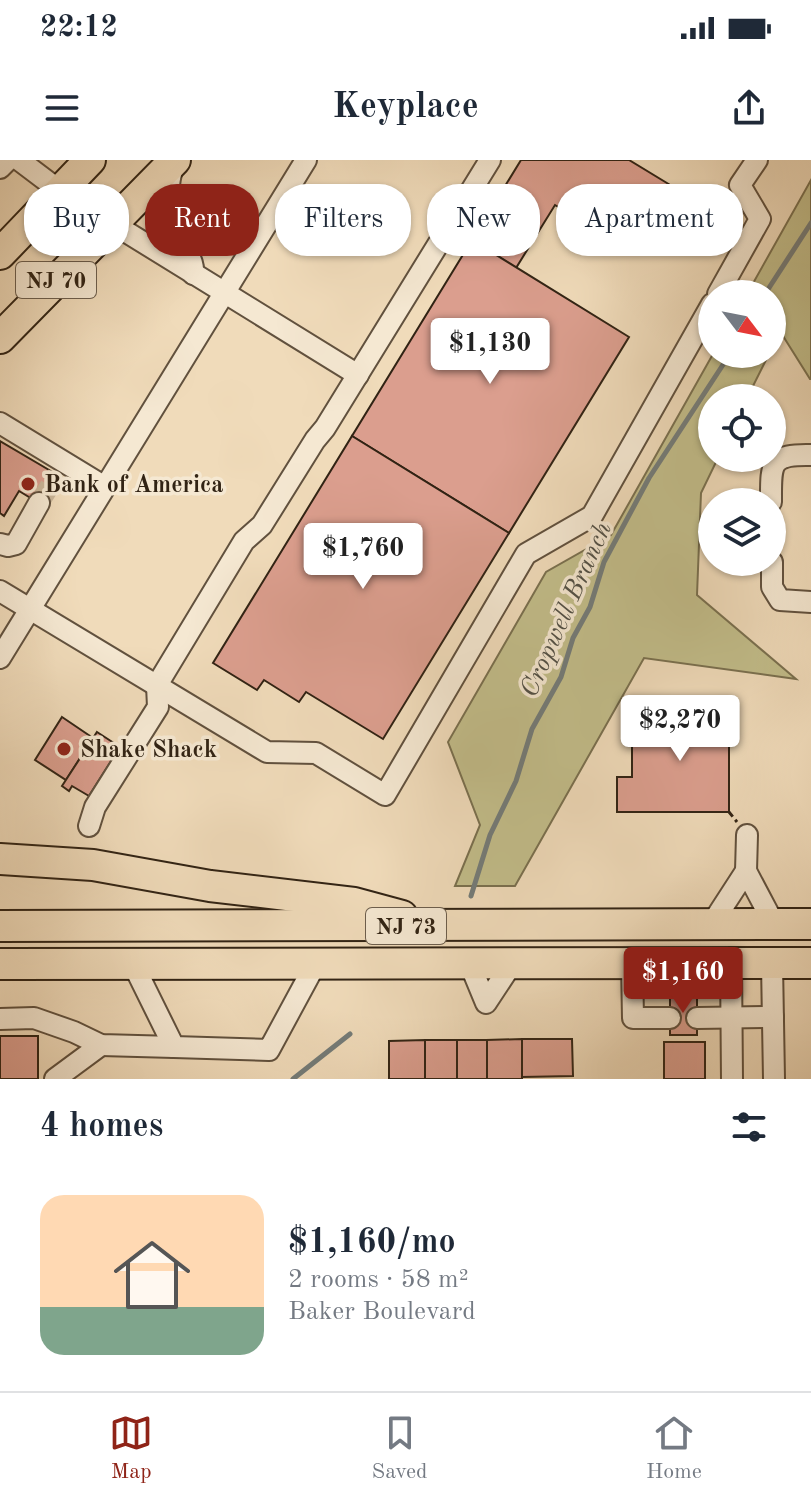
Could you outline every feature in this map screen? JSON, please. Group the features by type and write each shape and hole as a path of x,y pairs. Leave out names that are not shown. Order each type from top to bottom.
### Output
{"highway":[{"name":"NJ 70","path":"67,184 90,160"},
{"name":"NJ 70","path":"129,206 175,160"},
{"name":"NJ 70","path":"0,254 24,229"},
{"name":"NJ 70","path":"0,338 80,256"},
{"path":"0,859 93,865 210,886 354,903 439,926"},
{"name":"NJ 73","path":"0,926 811,924"},
{"path":"772,964 790,946 811,942"},
{"name":"NJ 73","path":"0,964 811,963"},
{"path":"0,975 123,964"}],"street":[{"path":"0,168 8,160"},
{"path":"19,160 51,184"},
{"path":"175,160 169,180 168,206 173,224 194,266 193,274"},
{"path":"0,658 306,160"},
{"path":"89,826 95,807 158,707 157,685 244,541 262,525 358,375 490,160"},
{"path":"726,280 760,219 740,185 757,160"},
{"path":"129,234 358,375"},
{"path":"0,591 267,752 316,753 385,795 526,554 592,516 698,329"},
{"path":"0,423 62,469 105,487"},
{"path":"771,488 771,470 775,462 789,455 811,455"},
{"path":"0,544 16,544 39,503"},
{"path":"772,576 772,587 780,600 811,602"},
{"path":"747,835 746,871 774,924"},
{"path":"711,925 746,871"},
{"path":"469,962 485,1008 513,962"},
{"path":"632,962 633,1018 670,1018"},
{"path":"0,1019 34,1018 101,1045 269,1050 316,963"},
{"path":"731,963 732,1079"},
{"path":"123,964 174,1047"},
{"path":"772,964 774,1079"},
{"path":"697,1018 773,1017"},
{"path":"55,1079 101,1045"}],"shaded area":[{"path":"811,180 811,379 786,341 786,280 755,280"},
{"path":"705,368 762,368 754,384 698,384 698,472 711,472 703,488 698,488 697,595 796,679 644,658 515,886 455,886 480,825 448,742 546,572 611,535"}],"building":[{"path":"521,160 629,160 669,184 556,184 556,206 540,229 540,184 506,184"},
{"path":"462,256 498,256 629,337 509,533 352,436"},
{"path":"497,256 523,256 516,268"},
{"path":"352,436 509,533 383,739 306,692 299,702 264,680 257,690 213,663"},
{"name":"Bank of America","path":"0,441 61,477 44,506 19,491 4,516 0,513"},
{"path":"692,698 715,698 715,711 729,710 729,812 617,812 617,777 632,777 632,737 648,737 648,710 692,709"},
{"name":"Shake Shack","path":"62,717 93,738 66,780 35,760"},
{"path":"97,732 120,747 89,796 72,786 69,791 62,786"},
{"path":"670,995 697,996 697,1035 670,1035"},
{"path":"0,1036 38,1036 38,1079 0,1079"},
{"path":"522,1039 522,1079 487,1079 487,1040"},
{"path":"522,1039 572,1039 573,1076 522,1077"},
{"path":"425,1040 457,1040 457,1079 425,1079"},
{"path":"425,1040 425,1079 389,1079 389,1041"},
{"path":"457,1040 487,1040 487,1079 457,1079"},
{"path":"664,1042 705,1042 705,1079 664,1079"}],"waterway":[{"name":"Cropwell Branch","path":"774,280 811,223"},
{"name":"Cropwell Branch","path":"471,896 490,835 516,781 532,729 561,677 573,638 590,607 604,562 649,478 721,368"},
{"name":"Cropwell Branch","path":"293,1079 350,1034"}],"tunnel":[{"path":"39,503 57,475"}],"place":[{"name":"Bank of America","path":"28,484"},
{"name":"Shake Shack","path":"64,749"}]}
